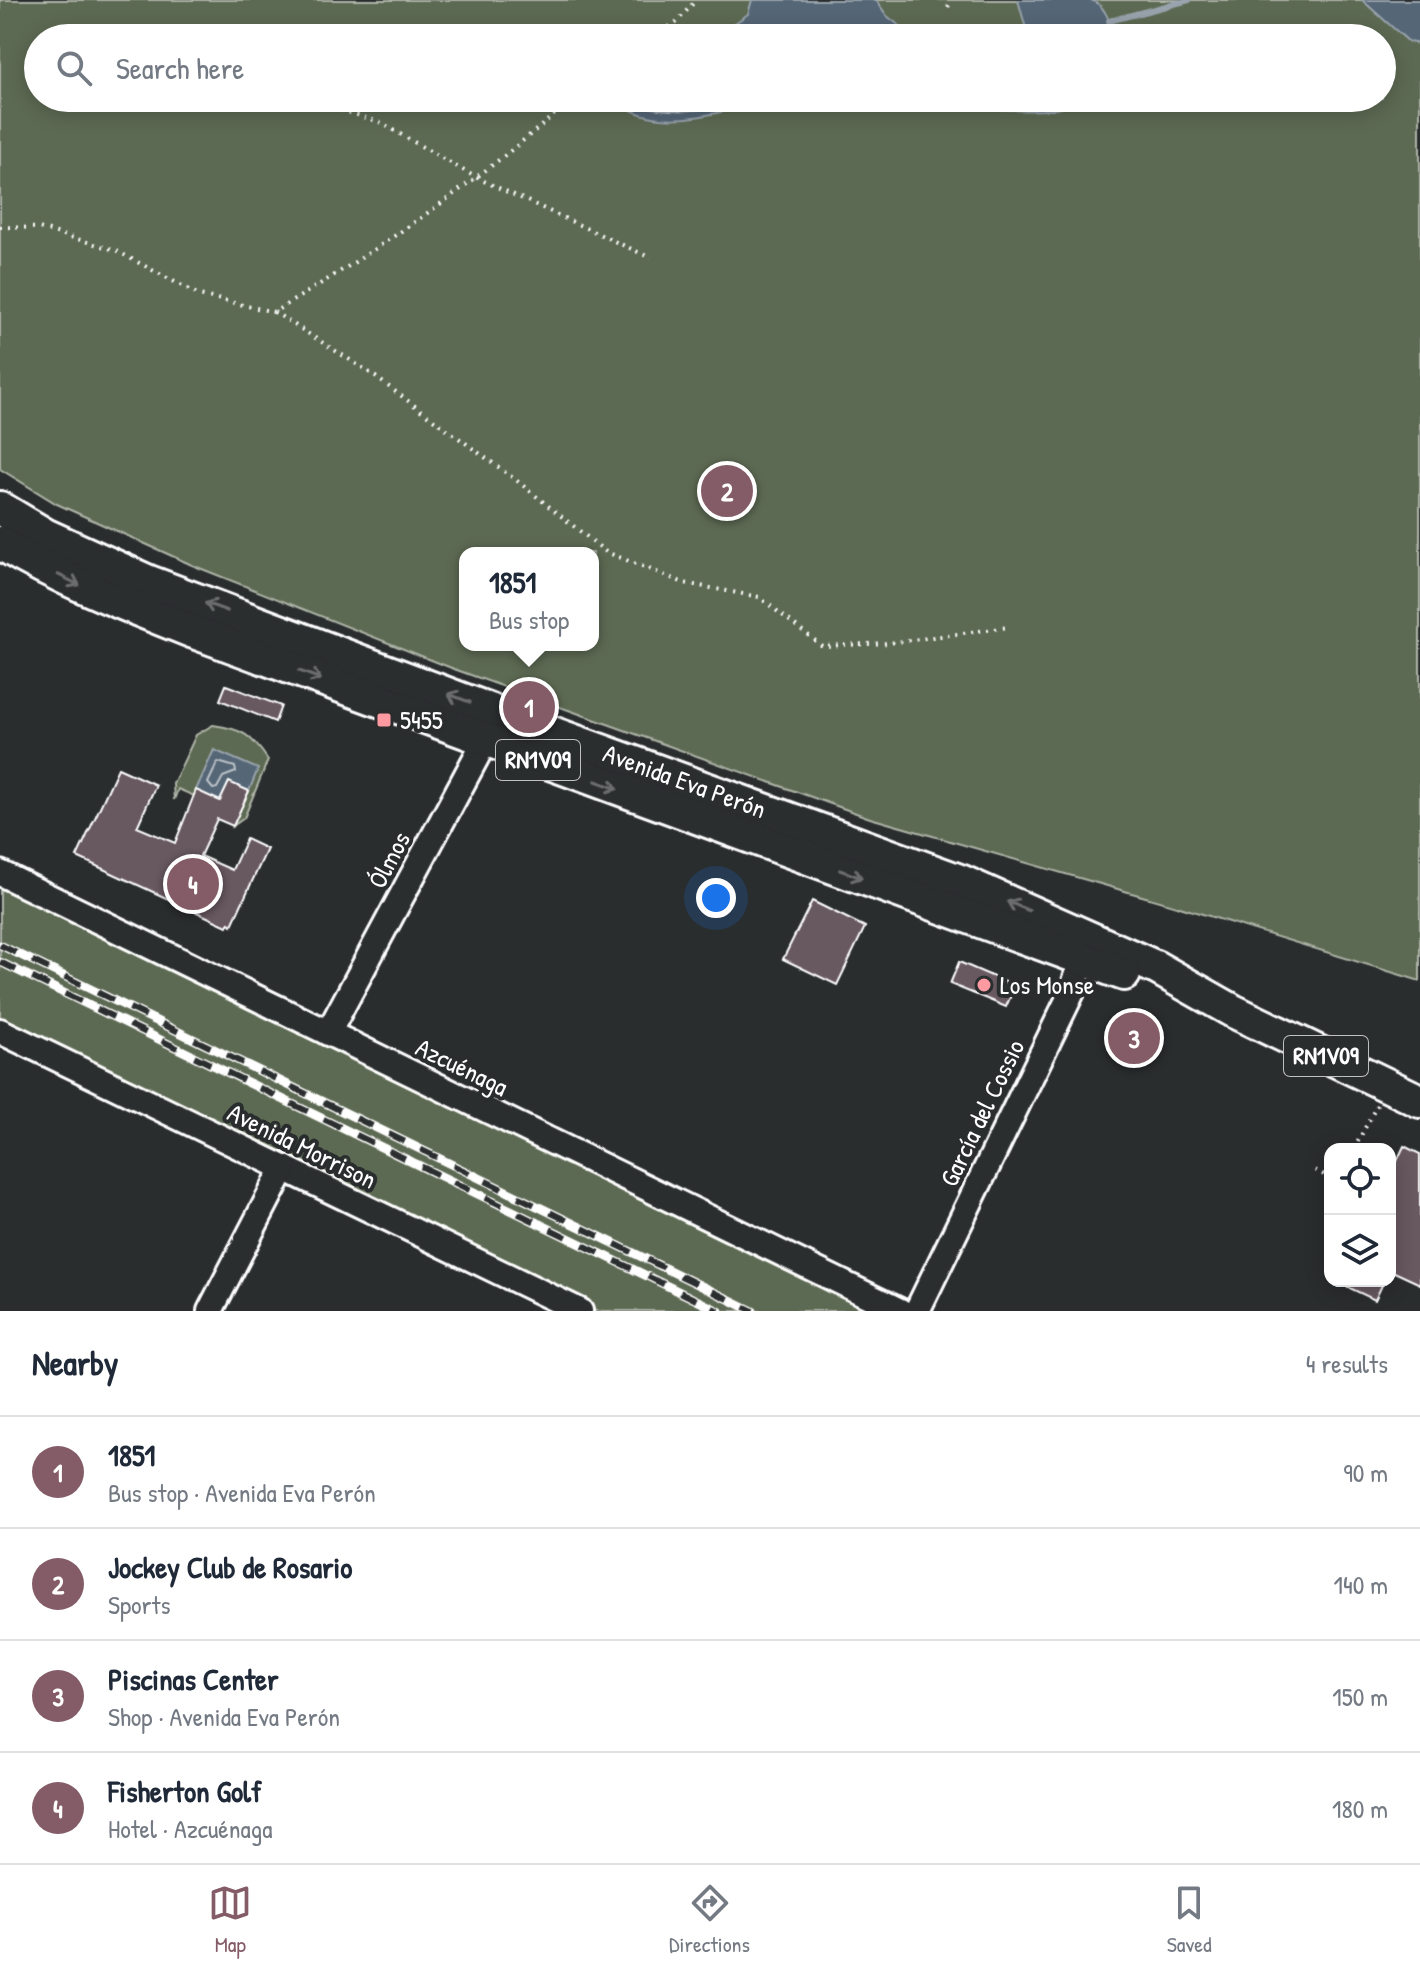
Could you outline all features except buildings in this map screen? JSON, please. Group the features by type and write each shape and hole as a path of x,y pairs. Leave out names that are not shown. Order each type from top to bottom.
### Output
{"main road":[{"name":"Avenida Eva Perón","path":"0,508 45,535 136,577 491,726 1086,948 1233,1011 1420,1101"},
{"name":"Avenida Eva Perón","path":"0,543 69,580 142,612 491,726"}],"street":[{"name":"Ólmos","path":"328,1033 491,726"},
{"name":"Azcuénaga","path":"0,873 900,1311"},
{"name":"García del Cossio","path":"917,1311 1072,992 1086,948"},
{"name":"Avenida Morrison","path":"0,1031 580,1311"},
{"path":"210,1311 284,1168"}],"path":[{"path":"674,24 696,0"},
{"path":"948,7 951,0"},
{"path":"347,112 379,122 475,177 651,258"},
{"path":"274,312 447,201 556,112"},
{"path":"0,227 39,228 115,250 199,295 274,312 366,370 516,480 606,552 684,583 759,597 822,646 889,643 1009,627"},
{"path":"1357,1143 1370,1119"},
{"path":"1315,1170 1324,1175"}],"green space":[{"path":"0,0 1420,0 1420,981 1170,904 870,818 454,669 192,565 57,504 0,469"},
{"path":"213,725 245,735 268,760 244,818 233,826 249,791 214,750 194,796 178,789 174,800 173,784 196,735"},
{"path":"0,873 900,1311 580,1311 0,1031"}],"water":[{"path":"752,0 876,0 887,16 898,24 733,24 748,14"},
{"path":"1018,0 1091,0 1104,10 1110,24 1025,24"},
{"path":"1362,0 1420,0 1420,44 1409,42 1396,30 1396,24 1389,24"},
{"path":"636,112 720,112 674,119"},
{"path":"214,750 258,769 249,791 229,782 220,801 196,790"}],"waterway":[{"path":"1109,21 1189,0"}],"railway":[{"path":"0,945 753,1311"},
{"path":"0,962 719,1311"}],"place":[{"name":"Jockey Club de Rosario","path":"727,491"},
{"name":"1851","path":"529,707"},
{"name":"5455","path":"384,720"},
{"name":"Fisherton Golf","path":"193,884"},
{"name":"Los Monse","path":"984,985"},
{"name":"Piscinas Center","path":"1134,1038"}]}
